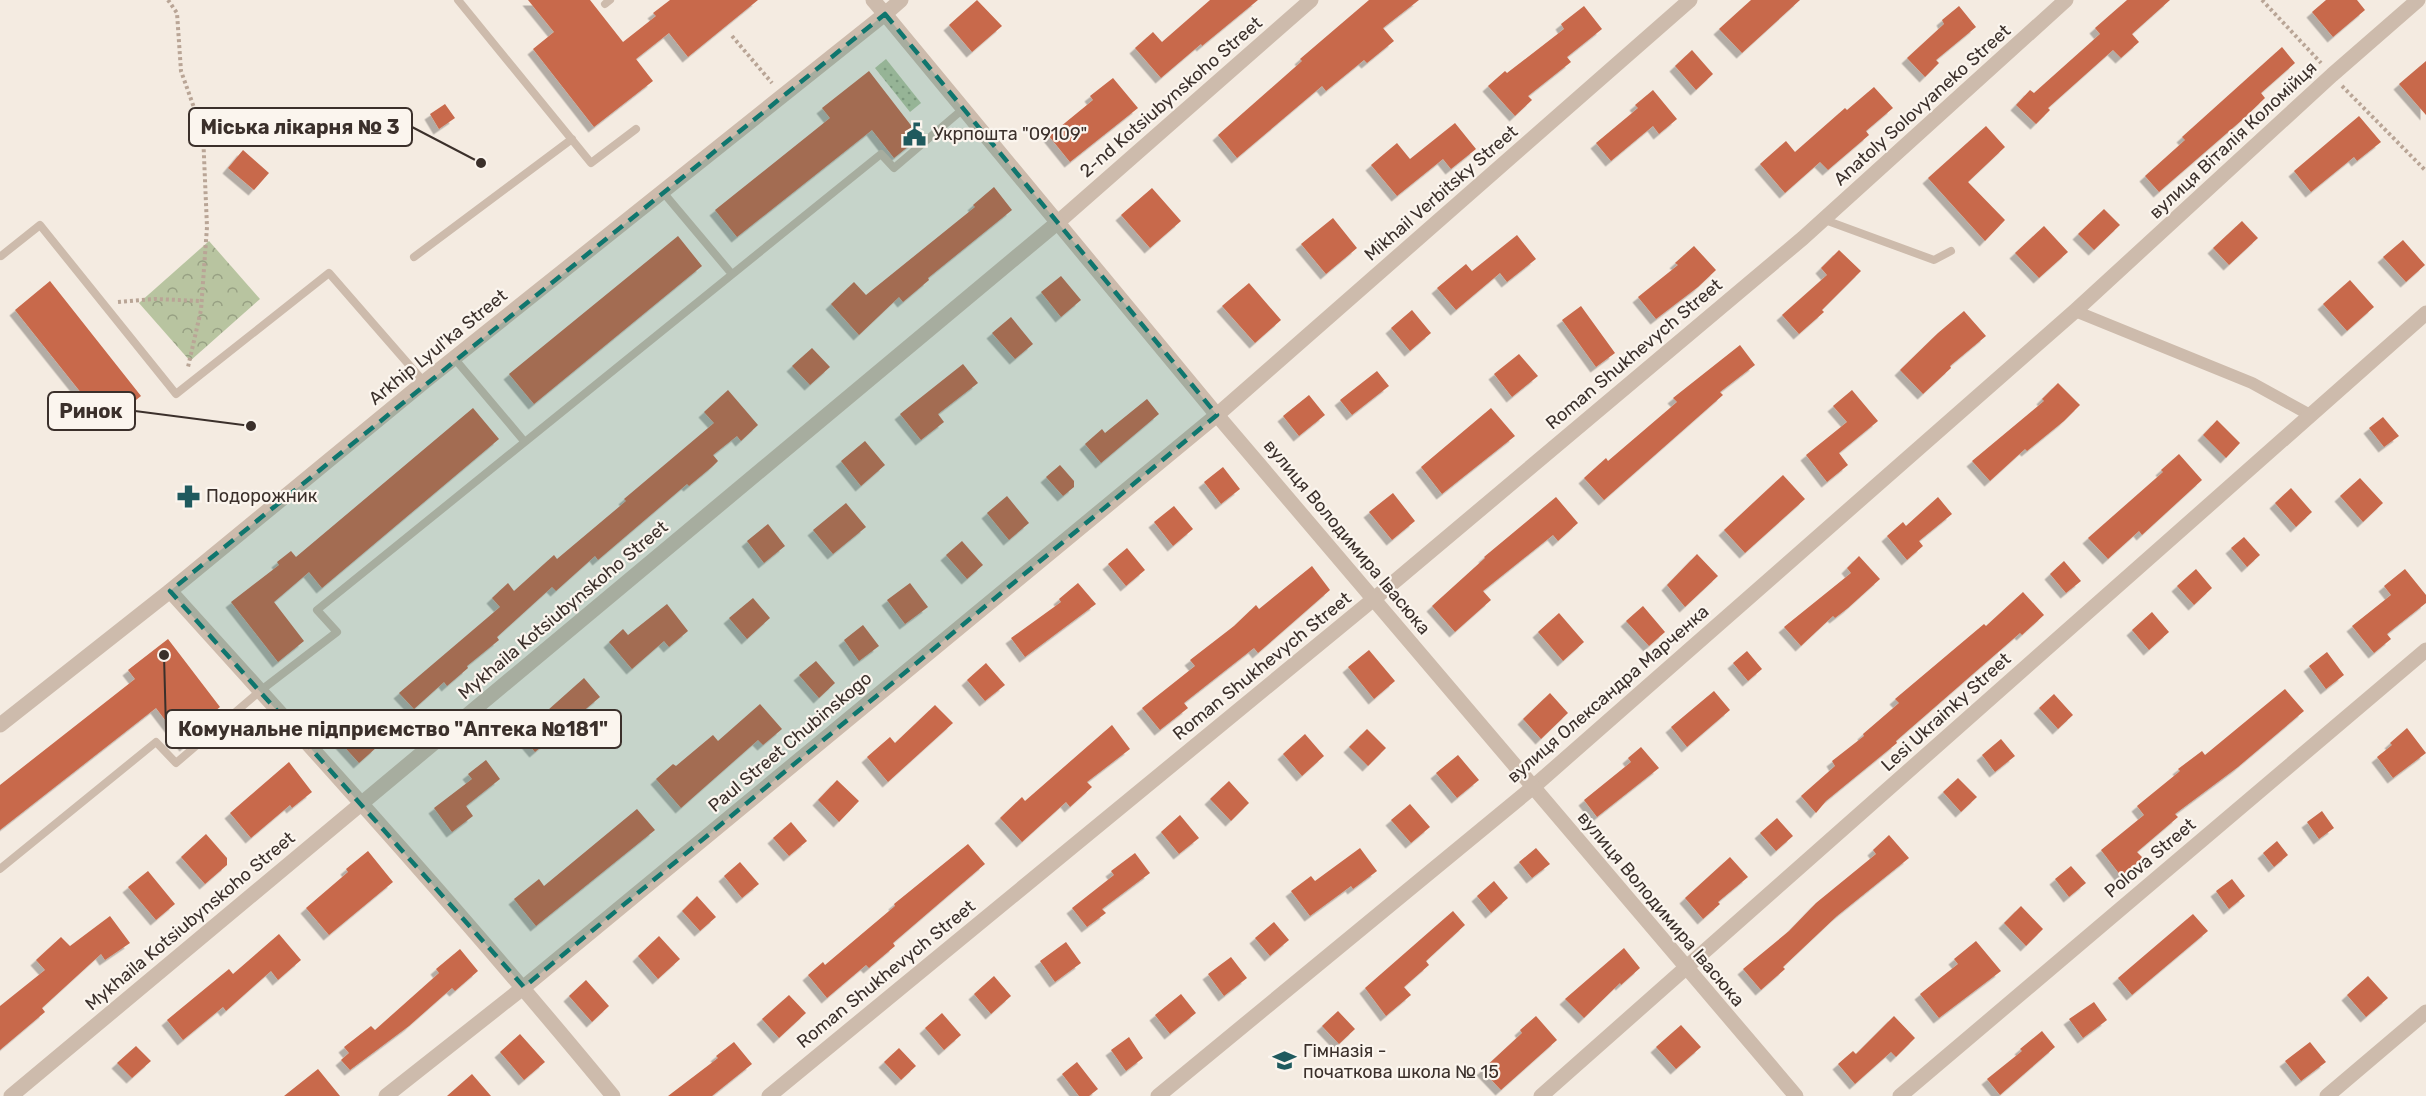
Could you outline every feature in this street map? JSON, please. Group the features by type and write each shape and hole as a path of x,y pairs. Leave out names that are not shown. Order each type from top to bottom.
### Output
{"street":[{"name":"вулиця Володимира Івасюка","path":"873,0 1217,415 1375,598 1532,788 1796,1096"},
{"name":"Arkhip Lyul'ka Street","path":"0,725 170,591 424,382 901,0"},
{"name":"2-nd Kotsiubynskoho Street","path":"1057,223 1311,0"},
{"name":"Mikhail Verbitsky Street","path":"1217,415 1690,0"},
{"name":"Anatoly Solovyaneko Street","path":"1803,238 2066,0"},
{"name":"вулиця Віталія Коломійця","path":"2075,311 2332,75 2418,0"},
{"name":"Mykhaila Kotsiubynskoho Street","path":"11,1096 1057,223"},
{"name":"Roman Shukhevych Street","path":"769,1096 1375,598 1803,238"},
{"path":"2075,311 2252,383 2310,415"},
{"name":"вулиця Олександра Марченка","path":"1158,1096 1532,788 2075,311"},
{"name":"Lesi Ukrainky Street","path":"1542,1096 2426,313"},
{"name":"Paul Street Chubinskogo","path":"386,1096 524,987 1217,415"},
{"path":"170,591 362,803 524,987 614,1096"},
{"name":"Polova Street","path":"1900,1096 2426,650"},
{"path":"2326,1096 2426,1012"}],"lane":[{"path":"458,0 591,163 636,129"},
{"path":"0,869 156,742 176,763 260,691 337,632 317,610 881,154 894,168 963,109"},
{"path":"414,257 572,139"},
{"path":"662,191 731,273"},
{"path":"1825,220 1934,260 1951,250"},
{"path":"2,256 40,225 176,394 329,273 424,382"},
{"path":"454,358 524,441"}],"path":[{"path":"168,0 177,13 181,71 203,133 207,227 201,300 183,388"},
{"path":"732,36 782,95"},
{"path":"103,303 155,299 201,300"}],"highlighted area":[{"path":"885,14 1217,415 524,987 170,591"}],"green space":[{"path":"886,59 921,103 910,112 875,68"},
{"path":"209,241 260,299 190,361 139,303"}],"building":[{"path":"528,0 590,0 623,42 656,16 653,13 670,0 758,0 688,57 669,33 636,59 653,81 594,127 533,49 554,32"},
{"path":"977,0 1002,26 972,52 949,25"},
{"path":"1210,0 1258,0 1161,78 1135,48 1153,32 1162,42"},
{"path":"1369,0 1419,0 1383,28 1394,41 1367,63 1364,60 1326,91 1322,86 1237,158 1218,135 1302,61 1300,59"},
{"path":"1751,0 1800,0 1742,53 1719,29"},
{"path":"2127,0 2170,0 2132,34 2139,42 2121,58 2113,50 2048,108 2050,110 2036,124 2016,105 2030,90 2034,93 2100,34 2095,28"},
{"path":"2326,0 2357,0 2365,10 2333,37 2312,12"},
{"path":"1584,6 1602,29 1567,57 1571,62 1528,96 1532,100 1515,116 1488,86 1505,71 1507,73 1564,29 1561,24"},
{"path":"1959,6 1976,27 1936,60 1939,63 1925,77 1907,58 1944,24 1942,20"},
{"path":"2282,47 2295,63 2261,93 2265,98 2242,120 2159,192 2145,176 2185,140 2182,137"},
{"path":"1692,50 1713,74 1696,90 1675,66"},
{"path":"2426,61 2426,115 2399,84"},
{"path":"869,71 920,137 894,158 872,130 737,237 715,210 830,118 822,108"},
{"path":"1113,78 1138,108 1070,162 1049,136 1093,100 1090,96"},
{"path":"1874,87 1893,108 1866,131 1869,135 1828,170 1820,162 1785,193 1760,164 1786,141 1795,152 1845,108 1847,110"},
{"path":"1653,90 1677,119 1659,134 1653,126 1611,161 1596,143 1638,108 1635,105"},
{"path":"445,104 455,118 439,129 430,114"},
{"path":"2359,116 2381,142 2357,161 2354,157 2311,192 2294,171"},
{"path":"1455,123 1476,149 1451,169 1443,159 1397,196 1371,165 1397,143 1410,159"},
{"path":"1986,126 2005,147 1968,182 2005,220 1985,241 1928,178"},
{"path":"243,150 269,173 254,190 228,168"},
{"path":"994,187 1012,210 928,278 929,280 903,302 899,297 859,335 831,304 854,282 866,295 975,207 973,205"},
{"path":"1152,188 1181,221 1150,248 1121,215"},
{"path":"2104,209 2120,225 2094,250 2078,234"},
{"path":"1333,218 1357,248 1326,274 1301,244"},
{"path":"2242,221 2258,238 2229,265 2213,248"},
{"path":"2044,226 2068,252 2039,278 2015,253"},
{"path":"1517,235 1536,259 1507,282 1500,273 1456,310 1437,288 1466,264 1472,271"},
{"path":"678,236 702,266 534,404 509,374"},
{"path":"2403,240 2425,265 2406,282 2383,257"},
{"path":"1694,246 1716,270 1656,319 1638,297 1678,265 1675,263"},
{"path":"1839,250 1861,271 1822,310 1824,312 1799,334 1782,315 1827,275 1821,268"},
{"path":"1061,276 1081,300 1061,317 1041,292"},
{"path":"2350,280 2374,307 2347,331 2323,304"},
{"path":"50,281 141,396 106,424 15,310"},
{"path":"1249,283 1281,320 1255,343 1222,306"},
{"path":"1581,306 1615,353 1596,367 1562,320"},
{"path":"1412,310 1431,333 1410,351 1391,328"},
{"path":"1964,311 1986,336 1950,366 1951,368 1923,394 1900,370"},
{"path":"1011,317 1033,344 1015,359 992,333"},
{"path":"1740,345 1755,365 1720,392 1723,395 1604,500 1584,478 1606,458 1608,461 1677,402 1673,398"},
{"path":"812,348 830,367 810,385 792,366"},
{"path":"1519,354 1538,376 1512,397 1494,374"},
{"path":"963,364 978,383 938,414 944,422 921,440 900,414"},
{"path":"1377,371 1389,386 1352,415 1340,400"},
{"path":"2058,383 2080,405 2064,421 2027,451 2025,449 1990,481 1972,461 2044,401 2042,399"},
{"path":"728,390 758,425 741,441 737,436 713,455 718,461 713,466 689,486 687,484 598,560 595,556 556,591 552,587 497,637 499,640 467,666 468,668 447,686 444,682 414,709 399,693 500,607 492,598 508,583 514,591 554,555 557,559 626,501 624,499 714,423 704,412"},
{"path":"1852,390 1878,421 1839,453 1848,465 1827,482 1806,455 1847,422 1833,406"},
{"path":"1309,395 1325,415 1299,436 1283,416"},
{"path":"1147,399 1159,414 1101,463 1085,444 1102,429 1105,433"},
{"path":"473,408 499,439 322,588 309,572 274,602 304,641 278,662 231,602 279,565 277,562 291,551 296,557"},
{"path":"1491,408 1515,436 1442,494 1421,467"},
{"path":"2383,417 2399,436 2384,447 2369,428"},
{"path":"2217,420 2240,443 2226,458 2203,435"},
{"path":"865,441 885,465 861,486 841,461"},
{"path":"2179,454 2202,480 2142,535 2139,531 2108,559 2088,538 2163,472 2161,470"},
{"path":"1060,465 1074,481 1074,487 1063,496 1046,477"},
{"path":"1223,467 1240,489 1221,504 1204,482"},
{"path":"1783,475 1805,499 1745,553 1724,530"},
{"path":"2360,478 2383,503 2363,522 2340,496"},
{"path":"2291,488 2312,512 2296,527 2275,503"},
{"path":"1393,493 1415,521 1392,540 1369,512"},
{"path":"1007,496 1029,523 1009,540 987,513"},
{"path":"1556,497 1578,523 1558,541 1553,535 1483,591 1491,600 1455,632 1432,606 1484,557"},
{"path":"1938,497 1952,514 1919,541 1923,546 1907,560 1887,536 1903,522 1906,526"},
{"path":"846,503 866,527 833,554 813,530"},
{"path":"1174,506 1193,529 1173,546 1154,522"},
{"path":"768,524 785,546 764,563 747,541"},
{"path":"2244,537 2260,555 2247,567 2231,548"},
{"path":"962,541 983,565 967,579 946,555"},
{"path":"1127,548 1145,570 1126,586 1108,564"},
{"path":"1697,554 1718,576 1685,607 1667,585"},
{"path":"1859,556 1880,579 1848,608 1835,618 1833,616 1801,646 1784,627 1851,573 1847,568"},
{"path":"2064,561 2081,581 2066,593 2050,574"},
{"path":"1312,566 1330,590 1258,653 1254,648 1184,703 1188,708 1160,730 1142,708 1195,666 1190,660 1234,626 1256,605 1259,609"},
{"path":"2196,569 2212,588 2194,605 2177,586"},
{"path":"2405,569 2426,595 2426,603 2387,634 2391,639 2374,653 2352,626 2391,595 2384,586"},
{"path":"910,583 928,607 905,624 887,600"},
{"path":"1078,583 1096,604 1025,657 1011,638 1061,602 1059,599"},
{"path":"2023,592 2044,615 2022,635 2020,633 1896,741 1897,743 1826,801 1816,813 1801,796 1835,766 1832,761 1864,736 1863,734 1899,703 1895,699 1984,624 1986,626"},
{"path":"753,598 770,618 747,639 729,618"},
{"path":"667,604 688,631 669,647 664,641 632,669 609,642 623,629 628,635"},
{"path":"1643,606 1665,632 1649,646 1626,621"},
{"path":"2152,612 2169,632 2149,650 2132,630"},
{"path":"1559,613 1584,642 1563,661 1538,632"},
{"path":"863,625 879,646 859,661 844,640"},
{"path":"168,639 220,707 205,719 210,725 185,746 156,708 0,830 0,785 135,679 128,670"},
{"path":"1369,650 1395,681 1374,699 1348,667"},
{"path":"1747,651 1762,669 1748,681 1733,663"},
{"path":"2327,652 2344,675 2326,689 2309,666"},
{"path":"816,661 835,683 819,698 799,675"},
{"path":"986,663 1005,685 985,701 967,680"},
{"path":"584,678 600,697 535,752 518,732 536,717 538,719"},
{"path":"2285,689 2304,711 2238,767 2175,814 2178,817 2137,852 2143,858 2121,876 2101,850 2144,815 2137,806 2180,771 2178,769 2202,751 2205,755"},
{"path":"1714,691 1730,710 1687,747 1671,727"},
{"path":"1550,693 1568,713 1541,739 1523,719"},
{"path":"2054,694 2073,715 2058,729 2039,708"},
{"path":"760,704 782,729 763,745 758,740 681,808 656,779 673,764 676,766 713,735 718,741"},
{"path":"935,705 953,723 888,782 867,757 890,737 895,743"},
{"path":"1112,725 1130,749 1087,782 1092,787 1070,807 1066,802 1022,842 1000,818 1022,797 1025,801"},
{"path":"358,726 377,747 359,763 340,742"},
{"path":"2407,728 2426,753 2393,778 2377,757"},
{"path":"1367,729 1386,748 1368,766 1349,747"},
{"path":"1305,734 1324,756 1302,776 1283,754"},
{"path":"2001,739 2015,756 1995,772 1982,755"},
{"path":"1641,747 1659,768 1597,817 1584,800 1631,762 1628,758"},
{"path":"1458,755 1479,780 1457,798 1436,773"},
{"path":"486,760 500,779 466,806 473,816 452,832 434,808 472,779 468,774"},
{"path":"289,762 312,792 292,808 290,805 251,838 230,813"},
{"path":"1958,778 1977,797 1961,812 1943,792"},
{"path":"837,780 859,801 839,822 818,800"},
{"path":"1229,781 1249,803 1231,821 1210,799"},
{"path":"1410,804 1430,827 1411,843 1391,820"},
{"path":"637,809 655,830 536,926 514,899 539,879 544,886"},
{"path":"2322,811 2334,828 2319,839 2307,822"},
{"path":"1180,815 1199,838 1179,854 1161,832"},
{"path":"1777,818 1793,836 1776,851 1760,833"},
{"path":"791,822 807,841 789,856 773,838"},
{"path":"206,834 227,858 227,865 205,884 181,857"},
{"path":"1889,835 1909,858 1837,916 1761,990 1743,969 1789,931 1816,903 1876,854 1873,850"},
{"path":"2277,841 2288,855 2274,867 2263,853"},
{"path":"968,844 985,864 893,943 895,946 869,968 866,965 827,998 808,975 823,962 825,965 895,906 894,904"},
{"path":"1360,848 1377,871 1353,889 1351,886 1310,916 1291,891 1311,876 1315,881"},
{"path":"1536,848 1550,864 1532,878 1519,862"},
{"path":"368,851 393,882 329,935 306,908 348,872 346,869"},
{"path":"1135,853 1150,873 1102,909 1106,913 1087,927 1072,908 1114,875 1111,871"},
{"path":"1730,857 1748,877 1718,902 1720,904 1703,919 1685,898"},
{"path":"740,862 759,884 742,898 724,876"},
{"path":"2071,866 2086,883 2069,897 2055,879"},
{"path":"148,871 175,904 156,920 128,887"},
{"path":"2232,879 2245,896 2229,909 2216,891"},
{"path":"1494,881 1508,898 1491,913 1477,896"},
{"path":"697,896 716,917 700,931 682,911"},
{"path":"2021,906 2043,929 2026,946 2004,923"},
{"path":"1453,911 1465,925 1426,961 1429,965 1404,987 1411,995 1386,1016 1365,988"},
{"path":"2193,914 2208,931 2132,995 2118,978"},
{"path":"110,916 130,943 105,960 101,954 42,1008 45,1012 0,1050 0,1006 45,970 36,960 61,937 70,946"},
{"path":"1274,922 1289,940 1270,956 1255,938"},
{"path":"279,934 301,960 278,980 271,971 226,1011 223,1007 183,1040 167,1020 229,969 233,974"},
{"path":"659,936 680,959 658,979 638,956"},
{"path":"1976,941 2001,971 1939,1018 1920,994 1958,964 1954,959"},
{"path":"1066,942 1081,963 1055,982 1040,961"},
{"path":"1624,948 1640,968 1621,985 1620,983 1584,1018 1565,999"},
{"path":"460,949 478,971 455,991 452,988 409,1026 350,1070 341,1060 349,1053 344,1047 371,1026 375,1030 439,973 436,969"},
{"path":"1231,957 1247,978 1224,996 1208,974"},
{"path":"994,976 1011,996 991,1014 974,994"},
{"path":"2368,976 2388,998 2366,1017 2347,995"},
{"path":"586,980 609,1006 592,1022 569,996"},
{"path":"1181,994 1196,1013 1170,1034 1155,1015"},
{"path":"789,995 806,1013 779,1038 762,1019"},
{"path":"2094,1002 2107,1020 2083,1038 2069,1019"},
{"path":"1338,1011 1355,1029 1339,1044 1322,1026"},
{"path":"942,1013 961,1035 944,1050 925,1028"},
{"path":"1536,1016 1557,1040 1501,1090 1482,1070 1522,1033 1520,1030"},
{"path":"1894,1016 1915,1038 1896,1057 1891,1052 1855,1084 1838,1064 1853,1051 1856,1054"},
{"path":"1681,1025 1701,1047 1676,1069 1656,1047"},
{"path":"2042,1031 2055,1047 2000,1095 1987,1079 2022,1051 2020,1049"},
{"path":"520,1034 545,1062 524,1080 500,1052"},
{"path":"1129,1037 1143,1058 1126,1071 1111,1050"},
{"path":"734,1042 752,1064 712,1096 668,1096 718,1058 716,1056"},
{"path":"2310,1042 2326,1062 2301,1081 2285,1061"},
{"path":"136,1046 151,1061 132,1078 117,1063"},
{"path":"899,1048 916,1066 901,1080 884,1062"},
{"path":"1077,1062 1098,1089 1089,1096 1079,1096 1062,1074"},
{"path":"318,1069 340,1096 284,1096"},
{"path":"472,1074 491,1096 447,1096"}],"place":[{"name":"Укрпошта \"09109\"","path":"915,134"},
{"name":"Міська лікарня № 3","path":"481,163"},
{"name":"Ринок","path":"251,426"},
{"name":"Подорожник","path":"188,496"},
{"name":"Комунальне підприємство \"Аптека №181\"","path":"164,655"},
{"name":"Гімназія - початкова школа № 15","path":"1285,1061"}]}
